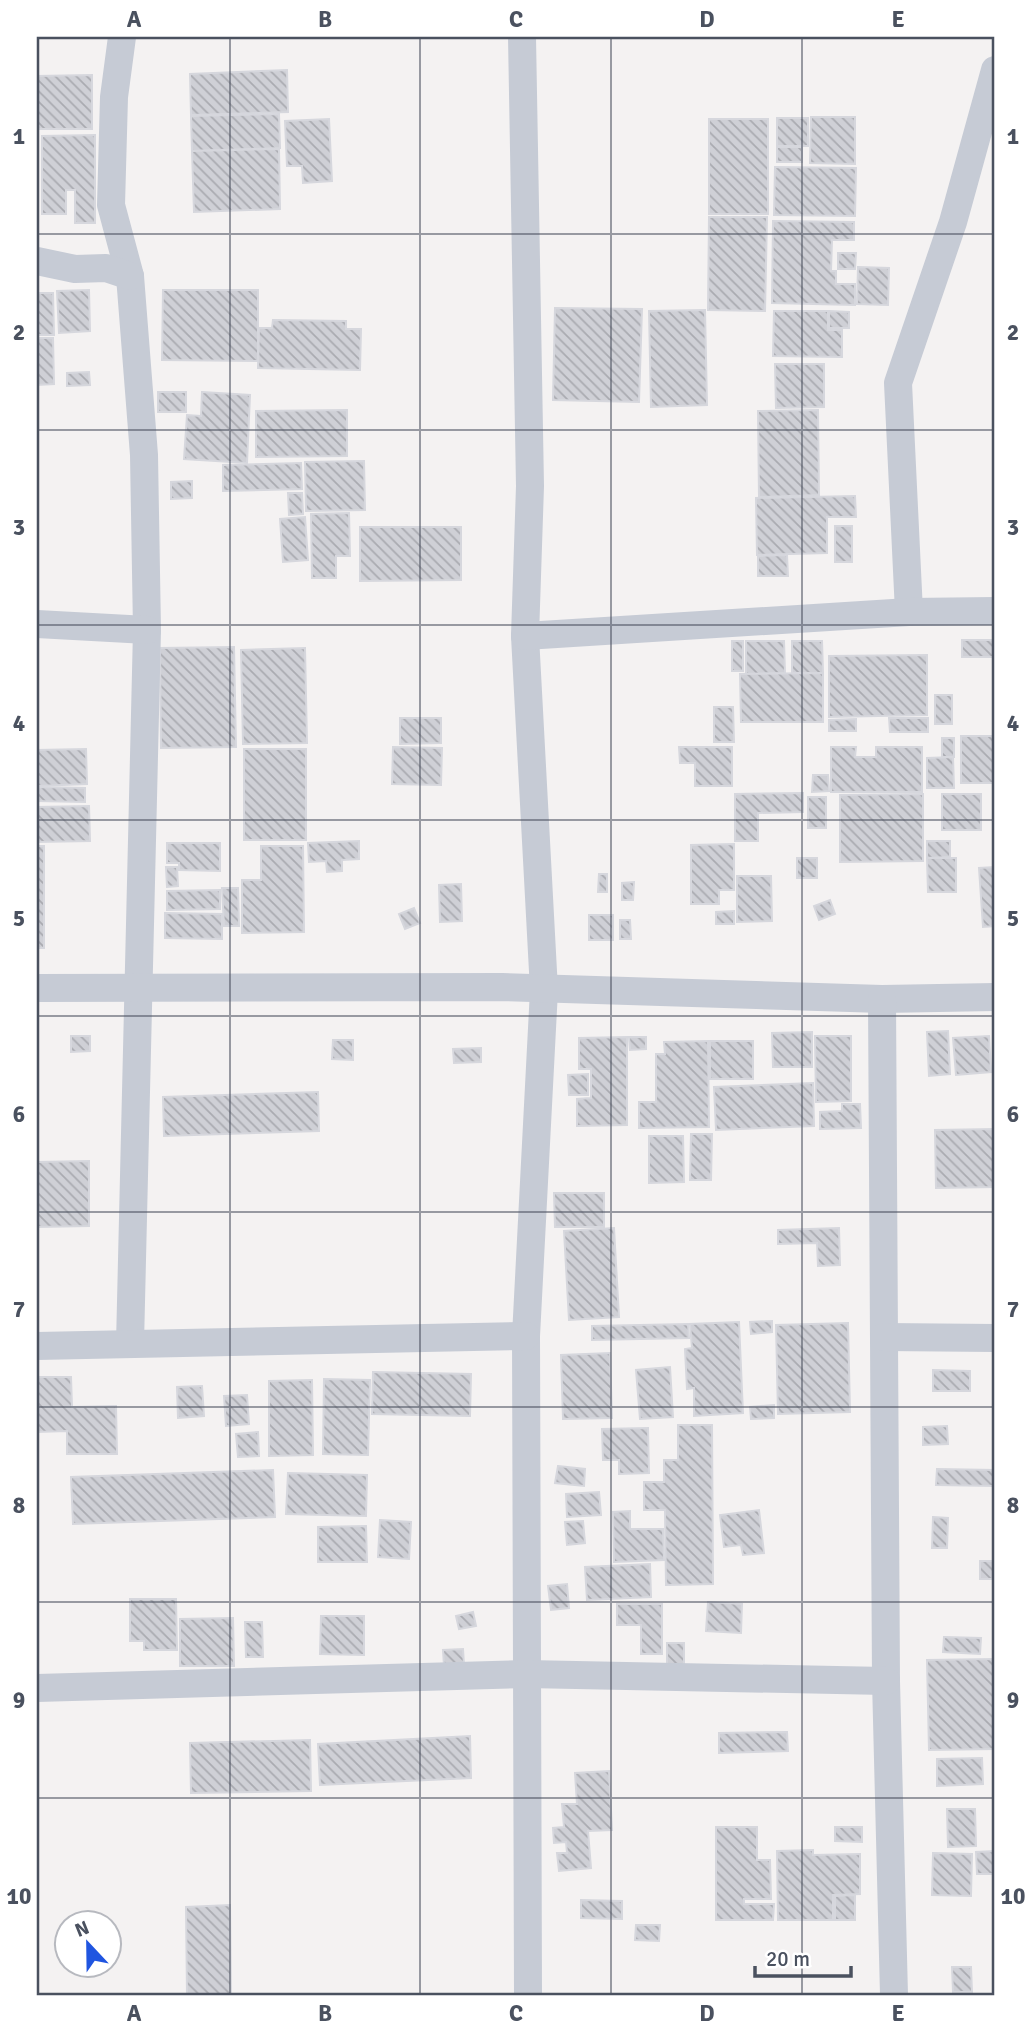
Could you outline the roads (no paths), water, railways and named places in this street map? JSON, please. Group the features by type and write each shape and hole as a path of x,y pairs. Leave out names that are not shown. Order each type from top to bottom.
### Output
{"street":[{"path":"121,37 114,97 111,205 130,276 145,455 147,631 130,1344"},
{"path":"522,37 530,486 525,636 544,990 526,1336 528,1995"},
{"path":"909,612 898,383 953,222 995,69"},
{"path":"37,261 75,269 106,268 130,276"},
{"path":"525,636 909,612 995,611"},
{"path":"37,624 147,631"},
{"path":"37,988 502,987 883,999 995,997"},
{"path":"883,999 886,1681 894,1995"},
{"path":"37,1346 526,1336"},
{"path":"884,1337 995,1338"},
{"path":"37,1688 526,1674 886,1681"}]}
